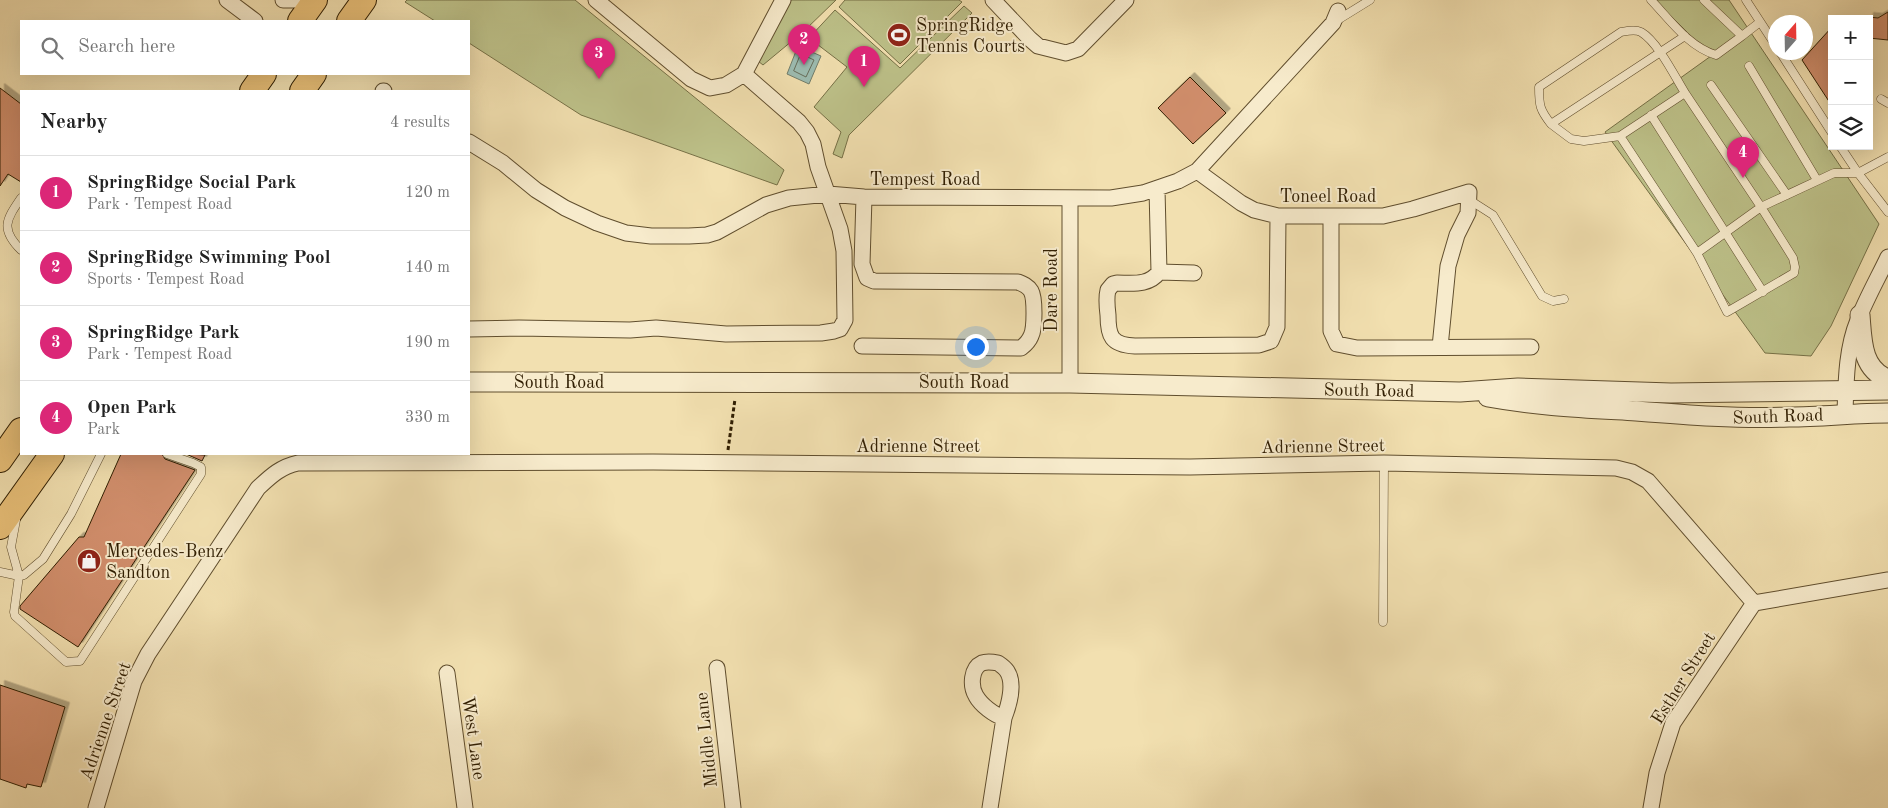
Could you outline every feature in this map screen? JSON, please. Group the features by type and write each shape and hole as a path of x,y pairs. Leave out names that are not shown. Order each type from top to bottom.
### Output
{"main road":[{"path":"301,20 315,0"},
{"path":"350,20 364,0"},
{"path":"253,90 263,75"},
{"path":"303,90 313,75"},
{"path":"0,460 20,431"},
{"path":"0,527 51,455"}],"street":[{"path":"227,0 254,20"},
{"path":"283,0 301,0"},
{"path":"596,0 691,79 710,88 726,85 744,74 782,0"},
{"path":"993,0 1038,46 1066,53 1078,49 1126,0"},
{"name":"Tempest Road","path":"470,143 503,163 536,190 565,208 597,223 637,235 707,235 717,232 766,205 789,198 828,194 864,197 1111,198 1157,189 1197,171 1336,17"},
{"path":"470,329 630,330 673,328 726,334 834,331 843,326 845,320 844,251 840,230 818,167 813,144 800,122 744,74"},
{"name":"Toneel Road","path":"1197,171 1241,203 1254,210 1278,216 1383,216 1468,196"},
{"path":"1157,189 1159,272 1146,282 1117,283 1108,290 1108,334 1121,345 1265,345 1273,338 1277,328 1278,216"},
{"path":"1440,347 1448,266 1457,235 1468,213 1468,196"},
{"path":"862,346 1021,348 1032,336 1033,312 1032,292 1018,282 874,281 867,278 862,264 864,197"},
{"name":"Dare Road","path":"1070,198 1070,382"},
{"path":"1331,216 1331,331 1335,341 1344,346 1357,348 1531,347"},
{"path":"1845,413 1848,363 1854,333 1860,315 1888,257"},
{"path":"1159,272 1194,273"},
{"path":"1860,315 1863,348 1866,358 1872,368 1888,379"},
{"name":"South Road","path":"470,382 1070,382 1460,392 1518,388 1671,393 1888,390"},
{"name":"South Road","path":"1460,392 1514,402 1728,418 1888,413"},
{"name":"Adrienne Street","path":"96,808 120,724 140,668 165,627 258,488 275,472 286,466 298,463 653,462 1190,467 1384,464 1616,468 1632,472 1648,482 1754,603"},
{"path":"1754,603 1888,580"},
{"name":"Esther Street","path":"1651,808 1657,773 1673,723 1754,603"},
{"name":"Middle Lane","path":"717,668 733,808"},
{"name":"West Lane","path":"447,673 465,808"},
{"path":"990,808 1004,718"}],"lane":[{"path":"1336,17 1370,0"},
{"path":"1651,0 1685,36 1703,51 1716,55 1760,22"},
{"path":"1704,0 1742,36"},
{"path":"1746,0 1768,34"},
{"path":"1620,136 1697,252 1727,312 1794,273 1793,258 1761,207 1685,94 1661,52 1640,31 1621,32 1539,87 1539,104 1541,111 1551,124 1572,139 1584,141 1620,136 1685,94"},
{"path":"1551,124 1685,36"},
{"path":"1785,60 1828,127"},
{"path":"1749,66 1817,180"},
{"path":"1711,85 1787,195"},
{"path":"1650,115 1763,292"},
{"path":"1843,150 1888,212"},
{"path":"1697,252 1761,207 1834,173 1858,173 1888,157"},
{"path":"1468,196 1493,215 1542,296 1553,301 1564,299"},
{"path":"20,199 6,219 6,231 14,244 20,249"},
{"path":"0,572 19,576 29,572 43,559 72,514 101,455"},
{"path":"21,498 11,547 19,576 15,616 66,662 80,661 201,474 201,467 170,455"},
{"path":"1383,622 1384,464"}],"path":[{"path":"727,464 738,381"}],"green space":[{"path":"407,0 575,0 784,170 777,185 581,115 470,44 470,20 433,20 405,2"},
{"path":"791,0 836,0 804,31 763,65 758,61"},
{"name":"SpringRidge Tennis Courts","path":"845,0 959,0 962,2 900,64 839,7"},
{"path":"1655,0 1729,0 1879,224 1831,326 1811,356 1765,353 1605,132 1711,56"},
{"path":"964,6 972,13 849,135 842,158 833,154 841,132 814,107 847,67 809,38 835,10 900,68"}],"water":[{"path":"798,46 821,56 809,84 787,74"}],"building":[{"path":"1888,12 1888,40 1873,38 1873,17 1878,18"},
{"path":"1828,31 1828,100 1802,60 1813,60 1813,48"},
{"path":"1190,77 1226,113 1193,144 1158,108"},
{"path":"0,88 20,103 20,181 8,174 0,186"},
{"path":"121,455 163,455 165,459 195,470 78,647 20,609 20,606 79,537 84,537"},
{"path":"188,455 205,455 202,461"},
{"path":"0,685 65,707 41,787 27,784 26,788 0,779"}],"place":[{"name":"SpringRidge Tennis Courts","path":"899,35"},
{"name":"SpringRidge Swimming Pool","path":"804,65"},
{"name":"SpringRidge Park","path":"599,79"},
{"name":"SpringRidge Social Park","path":"864,87"},
{"name":"Open Park","path":"1743,178"},
{"name":"Mercedes-Benz Sandton","path":"89,561"}]}
